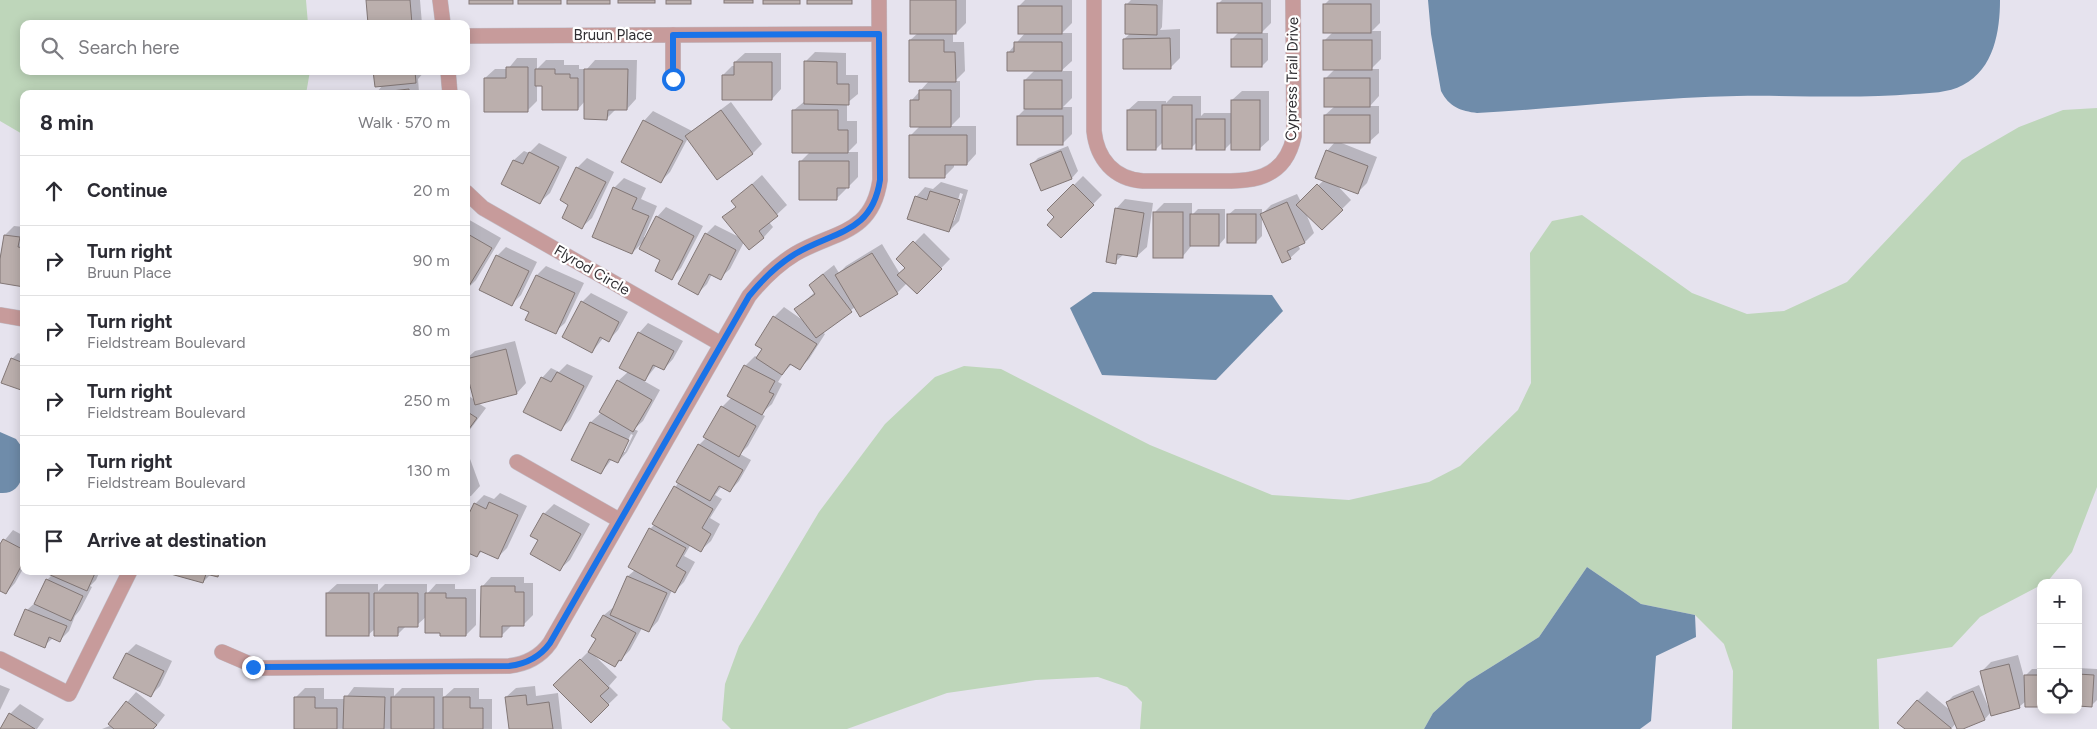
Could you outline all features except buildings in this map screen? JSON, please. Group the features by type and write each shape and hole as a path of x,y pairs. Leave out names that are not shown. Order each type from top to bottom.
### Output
{"street":[{"path":"440,0 442,20"},
{"path":"222,652 259,668 499,666 521,664 536,657 550,643 742,306 764,278 793,255 851,229 863,220 870,210 877,195 880,180 879,0"},
{"name":"Cypress Trail Drive","path":"1094,0 1094,131 1097,148 1106,163 1119,174 1130,180 1143,181 1246,181 1266,176 1280,165 1290,150 1294,136 1293,0"},
{"name":"Bruun Place","path":"470,36 879,34"},
{"path":"673,35 673,79"},
{"path":"448,75 450,90"},
{"name":"Flyrod Circle","path":"470,196 483,208 721,344"},
{"path":"0,315 20,318"},
{"path":"518,462 619,520"},
{"path":"0,659 69,694 128,575"}],"green space":[{"path":"0,0 306,0 308,20 20,20 20,75 309,75 307,90 20,90 20,133 0,121"},
{"path":"2097,108 2097,487 2072,552 2050,579 2037,579 2037,587 1980,617 1952,647 1877,659 1879,729 1732,729 1733,671 1724,644 1695,615 1641,604 1587,567 1539,637 1467,682 1433,713 1424,729 1140,729 1142,702 1127,687 1098,677 1036,680 947,693 847,729 731,729 722,720 725,684 739,646 819,512 885,424 935,377 964,366 1001,369 1150,445 1272,495 1349,500 1429,482 1460,466 1518,410 1531,383 1530,253 1552,221 1582,215 1692,293 1747,314 1784,311 1847,282 1962,160 2019,127 2063,110"}],"water":[{"path":"1428,0 2000,0 2000,12 1993,48 1982,69 1963,85 1945,91 1870,96 1704,97 1477,113 1456,107 1448,101 1441,91 1431,34"},
{"path":"1093,292 1272,295 1283,311 1216,380 1102,375 1070,308"},
{"path":"0,432 16,439 20,444 20,482 14,490 0,493"},
{"path":"1587,567 1641,604 1695,615 1696,637 1656,656 1651,721 1640,729 1424,729 1433,713 1467,682 1539,637"}],"route":[{"path":"253,667 515,666 526,663 536,657 550,643 749,296 764,278 786,260 816,243 851,229 863,220 870,210 877,195 880,180 879,34 673,35 673,79"}]}
